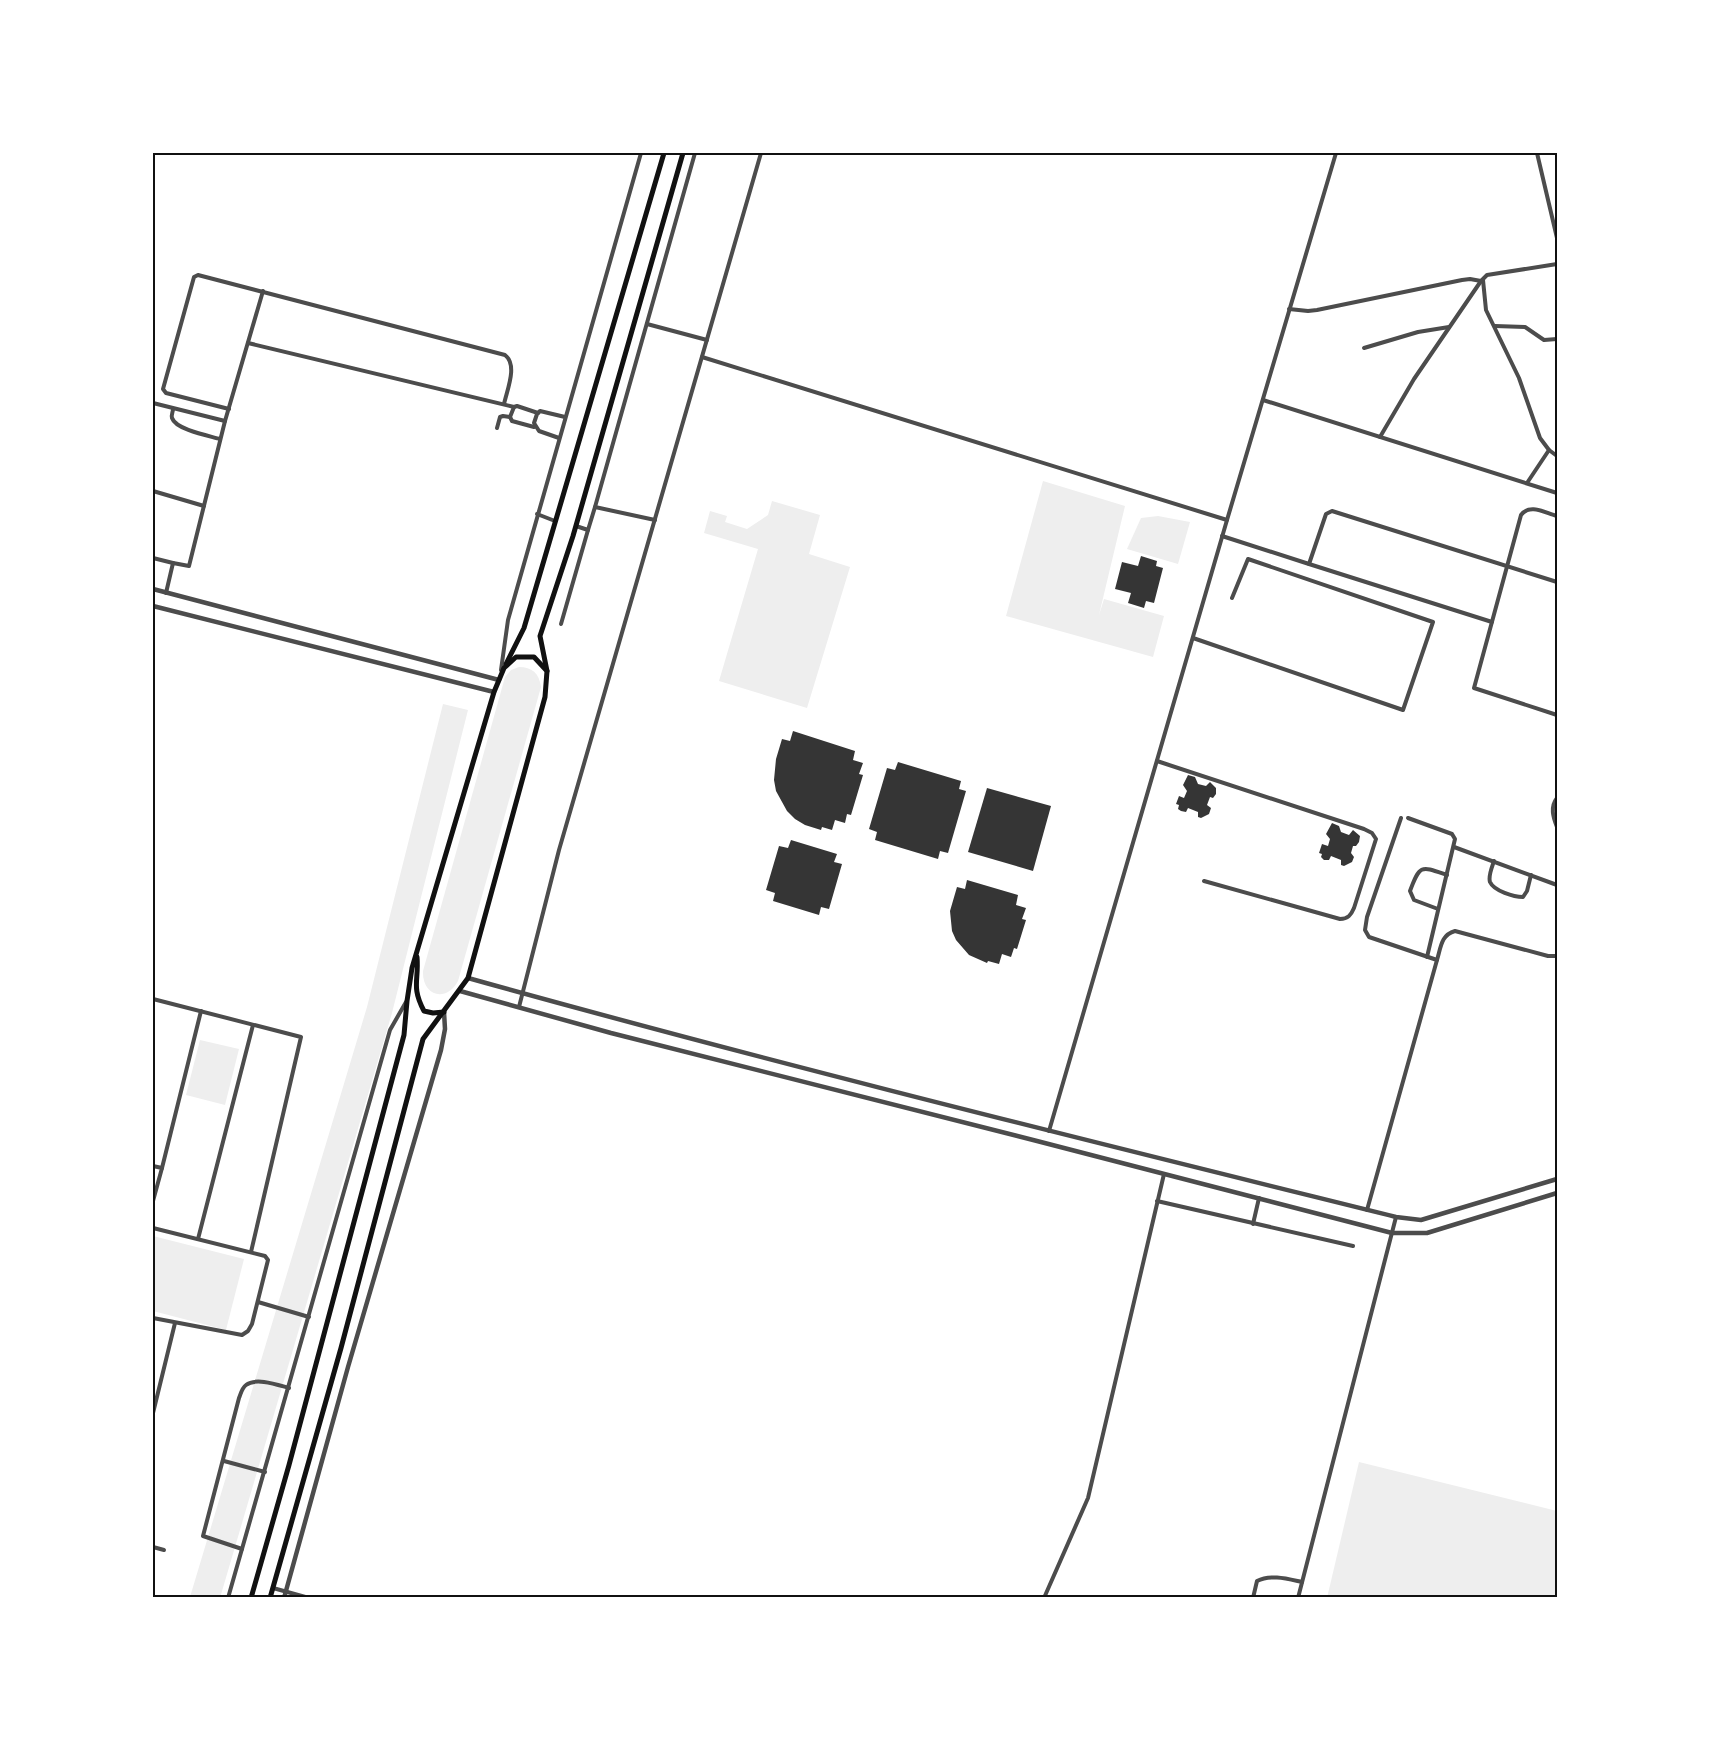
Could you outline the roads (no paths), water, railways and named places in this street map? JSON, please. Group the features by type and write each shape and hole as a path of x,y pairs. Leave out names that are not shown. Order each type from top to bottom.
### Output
{"main road":[{"path":"251,1598 296,1442 404,1035 406,1001 417,953 494,692 499,677 524,628 664,153"},
{"path":"270,1598 341,1348 423,1039 468,978 545,697 547,671 540,636 576,526 683,153"},
{"path":"504,668 516,657 534,657 547,671"},
{"path":"417,953 415,986 419,1002 424,1011 444,1012"}],"street":[{"path":"153,589 499,677 508,620 641,153"},
{"path":"561,624 695,153"},
{"path":"518,1008 559,850 761,153"},
{"path":"1049,1131 1336,153"},
{"path":"1537,153 1557,238"},
{"path":"1380,437 1414,379 1487,275 1557,264"},
{"path":"229,409 166,393 163,389 194,277 198,274 505,355 510,359 512,366 504,404"},
{"path":"1289,309 1308,312 1462,280 1482,280"},
{"path":"1482,280 1486,310 1519,378 1540,438 1548,450 1557,456"},
{"path":"153,558 189,566 220,439 263,291"},
{"path":"647,324 707,340"},
{"path":"1495,326 1525,327 1544,340 1557,339"},
{"path":"1364,348 1418,332 1450,327"},
{"path":"248,343 538,413 546,411 565,417"},
{"path":"702,357 1227,519"},
{"path":"1263,400 1557,493"},
{"path":"153,403 225,421"},
{"path":"510,417 514,407"},
{"path":"173,409 172,419 177,425 220,439"},
{"path":"535,427 535,418 538,413"},
{"path":"497,428 501,417 510,417 512,420 559,438"},
{"path":"1527,483 1548,450"},
{"path":"153,491 204,506"},
{"path":"595,507 655,520"},
{"path":"1557,516 1532,508 1521,515 1474,688 1557,715"},
{"path":"1310,564 1326,514 1332,511 1557,582"},
{"path":"537,514 556,521"},
{"path":"576,526 588,530"},
{"path":"1222,536 1492,622"},
{"path":"1193,638 1403,711 1433,622 1248,559 1232,598"},
{"path":"166,592 173,563"},
{"path":"153,606 494,692"},
{"path":"1157,761 1364,829 1372,833 1376,839 1354,908 1345,919 1204,881"},
{"path":"1557,798 1553,803 1552,812 1557,827"},
{"path":"1401,818 1367,917 1365,930 1369,937 1437,960"},
{"path":"1408,819 1452,834 1455,839 1426,957"},
{"path":"1454,847 1557,885"},
{"path":"1494,861 1490,881 1494,887 1516,897 1523,897 1531,875"},
{"path":"1438,909 1414,900 1410,891 1417,872 1421,868 1447,875"},
{"path":"1367,1210 1444,937 1455,931 1548,956 1557,956"},
{"path":"468,978 1010,1121 1396,1217 1421,1220 1557,1179"},
{"path":"460,991 611,1034 1392,1233 1427,1233 1557,1193"},
{"path":"153,999 301,1037 251,1252"},
{"path":"228,1598 390,1030 406,1001"},
{"path":"153,1201 201,1011"},
{"path":"285,1595 329,1434 441,1050 445,1029 444,1012"},
{"path":"198,1239 253,1024"},
{"path":"1006,1133 1010,1121"},
{"path":"153,1166 162,1168"},
{"path":"1044,1598 1088,1498 1164,1174"},
{"path":"1253,1224 1259,1198"},
{"path":"1157,1201 1353,1246"},
{"path":"1298,1598 1396,1217"},
{"path":"153,1228 251,1252 265,1256 268,1260 252,1324 242,1335 153,1318"},
{"path":"258,1302 309,1317"},
{"path":"153,1413 175,1323"},
{"path":"242,1549 203,1536 244,1387 248,1383 260,1382 289,1388"},
{"path":"224,1461 265,1472"},
{"path":"153,1547 164,1550"},
{"path":"1253,1598 1257,1581 1262,1579 1284,1578 1302,1582"},
{"path":"273,1588 285,1595 309,1598"}]}
